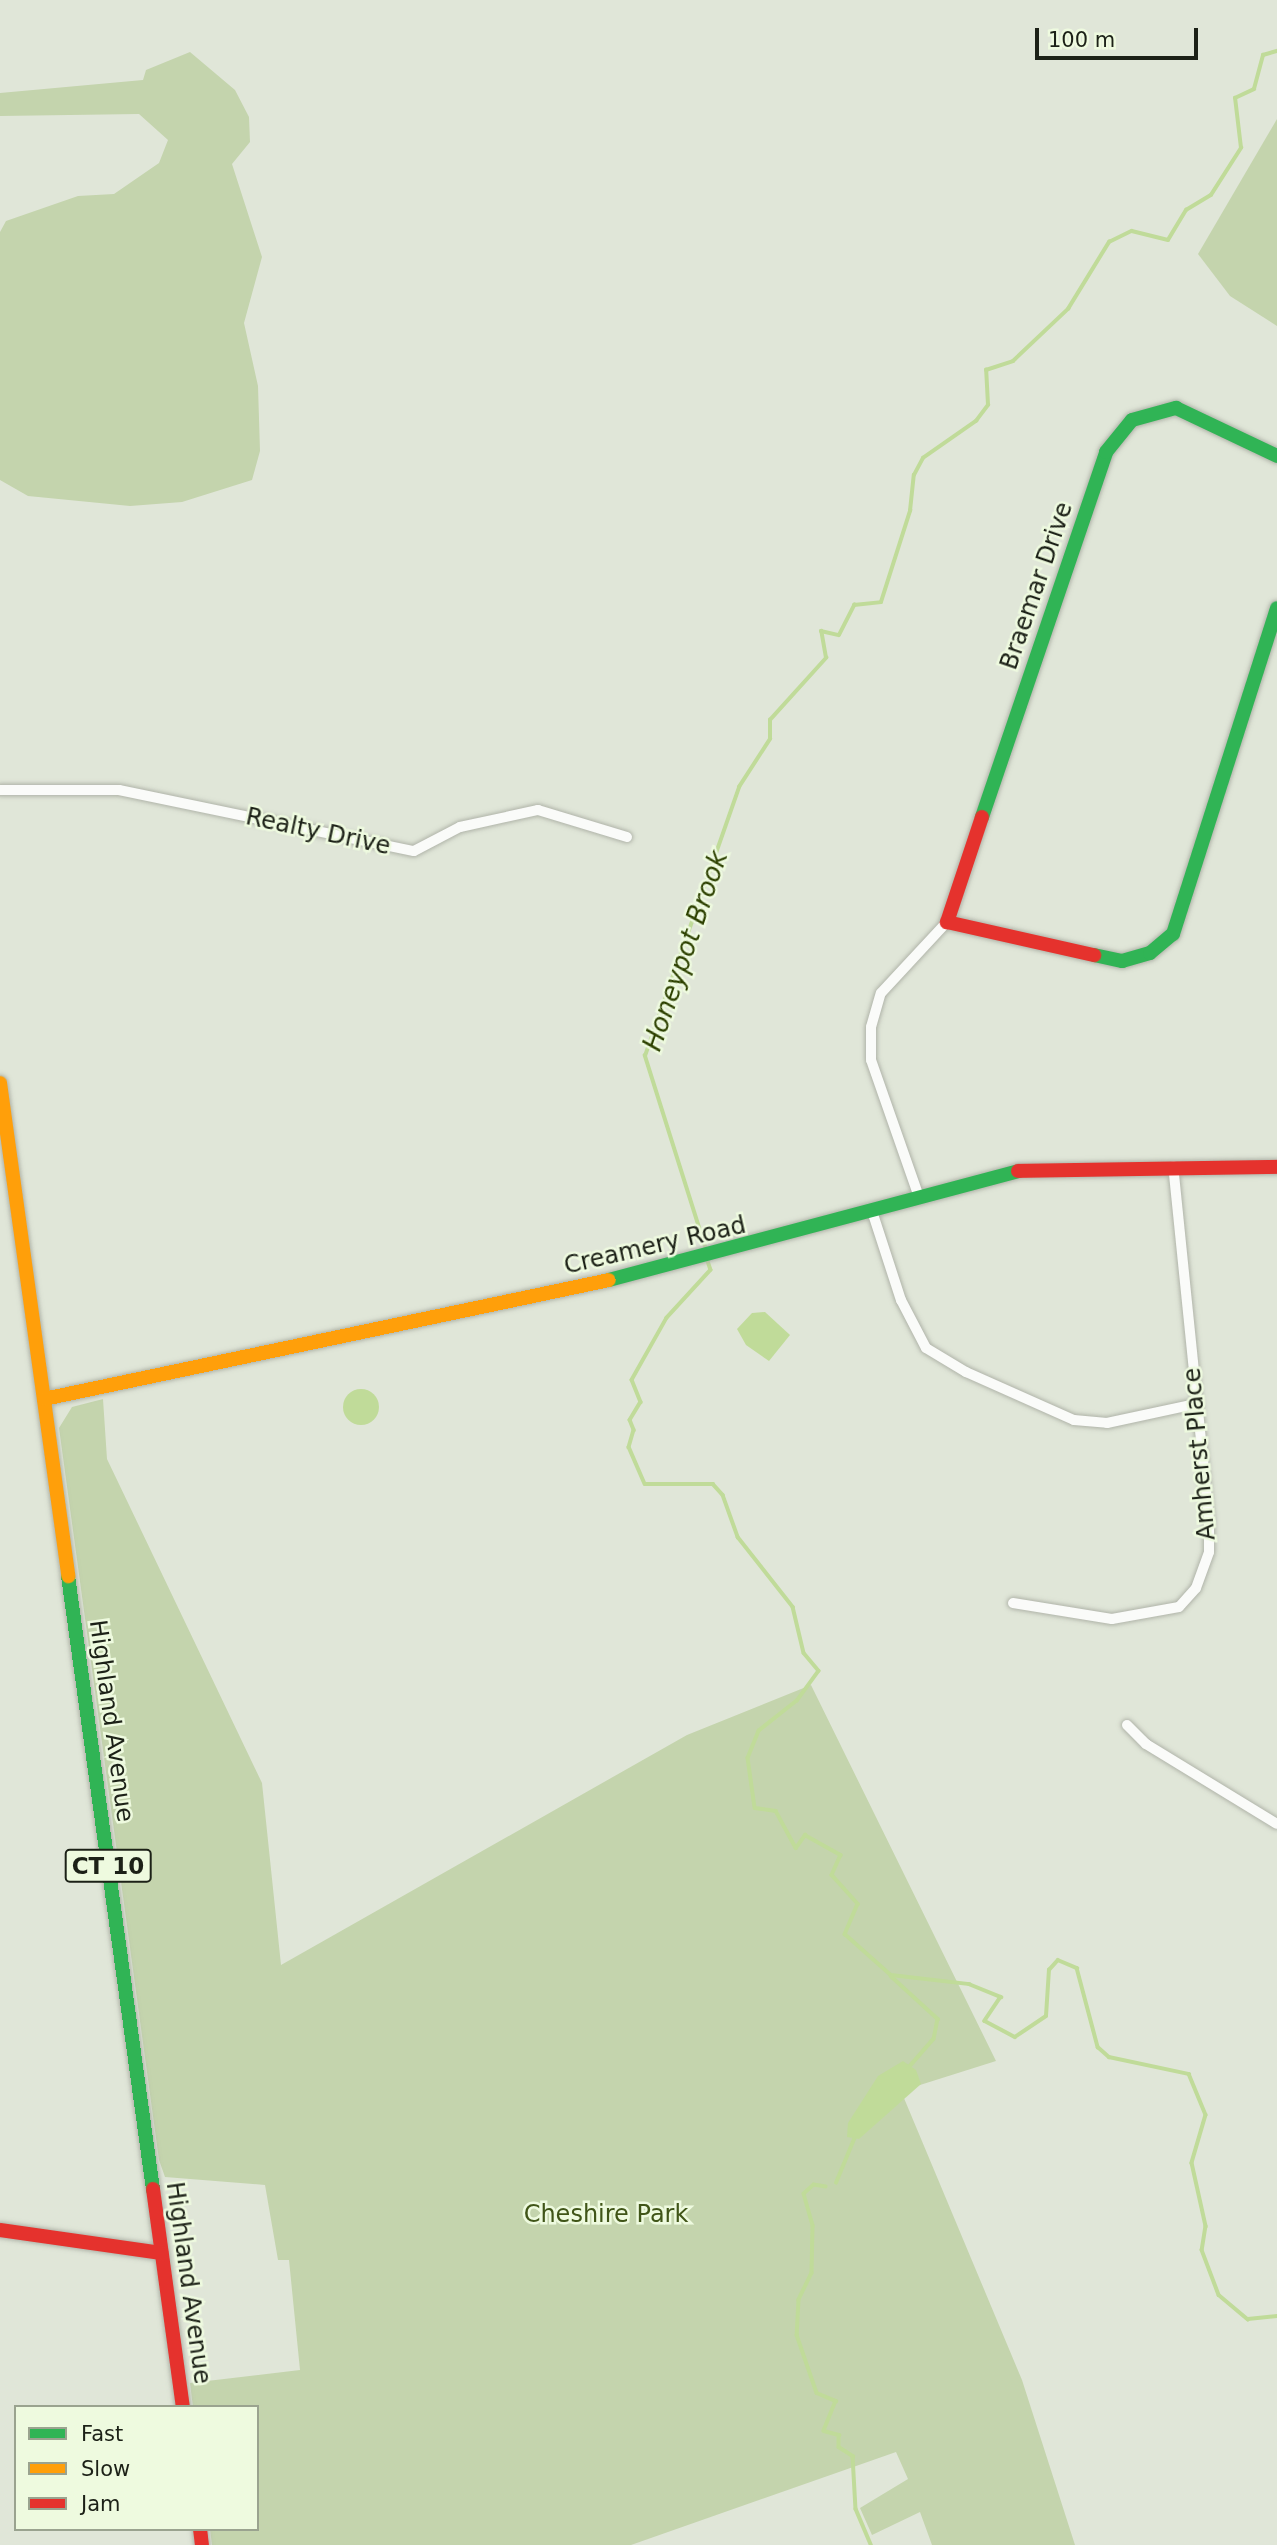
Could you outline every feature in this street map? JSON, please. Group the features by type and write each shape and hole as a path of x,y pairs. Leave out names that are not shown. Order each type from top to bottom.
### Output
{"main road":[{"name":"Braemar Drive","path":"947,922 1106,452 1132,420 1176,408 1277,456"},
{"path":"947,922 1122,961 1150,953 1173,934 1277,608"},
{"name":"Highland Avenue","path":"0,1083 183,2405"},
{"name":"Creamery Road","path":"44,1399 310,1348 721,1254 919,1197 1044,1166 1277,1167"},
{"path":"0,2230 161,2253"}],"street":[{"name":"Realty Drive","path":"0,790 119,790 414,851 460,827 528,811 627,837"},
{"name":"Braemar Drive","path":"919,1197 871,1060 871,1027 881,993 947,922"},
{"name":"Amherst Place","path":"1013,1603 1112,1619 1179,1606 1196,1588 1209,1552 1209,1519 1172,1167"},
{"path":"872,1211 901,1300 926,1348 966,1372 1074,1420 1107,1423 1196,1404"},
{"path":"1127,1725 1146,1744 1277,1824"}],"green space":[{"path":"190,52 235,90 249,117 250,142 232,164 262,257 244,323 258,386 260,451 252,480 182,502 130,506 28,496 0,480 0,232 6,221 78,196 114,194 159,163 168,140 139,114 0,116 0,93 143,80 146,70"},
{"path":"1277,119 1277,326 1230,296 1198,254"},
{"name":"Cheshire Park","path":"103,1399 107,1459 262,1783 281,1965 687,1735 811,1685 996,2061 901,2091 1022,2380 1075,2545 932,2545 920,2512 872,2535 860,2508 908,2479 896,2452 631,2545 212,2545 210,2531 259,2531 259,2405 193,2405 190,2383 300,2370 289,2260 278,2260 265,2185 165,2177 159,2160 59,1428 72,1407"}],"shaded area":[{"path":"765,1312 790,1335 769,1361 746,1345 737,1329 752,1313"},
{"path":"361,1389 374,1394 379,1407 374,1420 361,1425 348,1420 343,1407 348,1394"},
{"path":"903,2061 916,2070 921,2084 859,2139 847,2137 848,2123 878,2076"}],"waterway":[{"name":"Honeypot Brook","path":"707,1253 645,1056 739,787 770,739 770,720 826,658 821,631 839,635 854,605 881,602 910,511 914,475 923,458 976,421 988,405 986,370 1013,361 1068,309 1109,242 1132,231 1168,240 1186,210 1211,195 1241,148 1235,98 1254,89 1263,55 1277,51"},
{"name":"Honeypot Brook","path":"708,1261 711,1270 667,1318 632,1380 641,1402 630,1420 634,1430 629,1447 645,1484 713,1484 723,1495 738,1537 793,1607 804,1653 819,1671 797,1701 759,1731 748,1758 755,1808 776,1811 796,1848 805,1835 841,1855 832,1875 858,1904 845,1934 891,1975 969,1984 1001,1997 985,2021 1015,2037 1046,2016 1049,1970 1058,1960 1077,1968 1098,2047 1109,2057 1189,2074 1206,2115 1192,2163 1206,2226 1202,2250 1219,2295 1248,2319 1277,2316"},
{"path":"891,1976 938,2019 934,2039 909,2068"},
{"path":"836,2183 855,2137"},
{"path":"826,2187 814,2185 804,2194 813,2226 812,2273 799,2300 797,2335 817,2393 836,2401 824,2431 839,2435 839,2447 853,2456 856,2509 871,2545"}],"traffic: fast":[{"path":"982,817 1106,452 1132,420 1176,408 1277,456"},
{"path":"1094,955 1122,961 1150,953 1173,934 1277,608"},
{"path":"609,1280 1018,1171"},
{"path":"68,1576 153,2189"}],"traffic: slow":[{"path":"0,1083 68,1576"},
{"path":"44,1399 609,1280"}],"traffic: jam":[{"path":"982,817 947,922 1094,955"},
{"path":"1018,1171 1277,1167"},
{"path":"153,2189 183,2405"},
{"path":"0,2230 161,2253"},
{"path":"200,2531 202,2545"}]}
